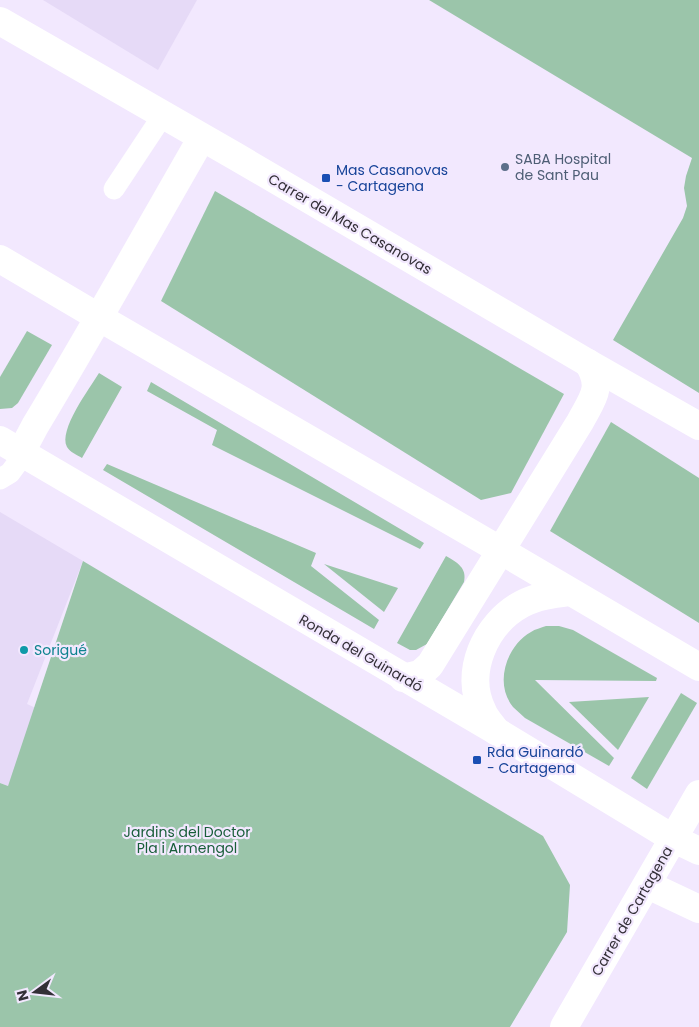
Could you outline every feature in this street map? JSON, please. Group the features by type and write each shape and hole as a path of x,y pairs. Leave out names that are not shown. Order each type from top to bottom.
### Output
{"street":[{"name":"Carrer del Mas Casanovas","path":"0,21 699,426"},
{"path":"24,454 26,443 35,426 100,318 140,244 197,146 206,140"},
{"path":"0,259 699,667"},
{"path":"403,678 420,674 430,665 545,480 592,400 597,387 595,374 588,363"},
{"name":"Ronda del Guinardó","path":"0,440 699,851"},
{"path":"496,731 483,713 476,693 475,669 483,644 499,621 522,604 545,595 570,592"},
{"name":"Carrer de Cartagena","path":"564,1027 699,794"},
{"path":"648,885 699,909"}],"lane":[{"path":"114,189 162,115"},
{"path":"0,479 10,473 24,454"}],"shaded area":[{"path":"43,0 197,0 158,70"},
{"name":"Sorigué","path":"0,512 83,561 27,704 38,709 8,786 0,783"}],"green space":[{"path":"429,0 699,0 699,393 613,340 683,218 687,206 684,188 692,158"},
{"path":"215,191 564,394 511,493 481,500 161,301"},
{"path":"27,331 52,345 18,403 12,408 0,409 0,377"},
{"path":"99,373 122,387 82,458 67,447 65,440 67,430 76,409"},
{"path":"151,382 424,543 420,549 212,445 217,430 147,391"},
{"path":"611,422 699,478 699,623 550,531"},
{"path":"107,464 316,553 311,566 379,620 374,629 103,470"},
{"path":"446,556 463,569 464,582 427,644 416,650 410,650 397,643"},
{"name":"Jardins del Doctor Pla i Armengol","path":"83,561 543,836 570,885 567,932 510,1027 0,1027 0,783 8,786"},
{"path":"324,564 398,588 384,612"},
{"path":"546,626 559,626 573,630 657,678 656,681 535,680 614,758 609,766 525,718 513,707 507,698 504,688 504,677 509,656 522,638"},
{"path":"681,693 697,703 647,789 631,778"},
{"path":"649,697 618,750 569,702"}],"place":[{"name":"SABA Hospital de Sant Pau","path":"505,167"},
{"name":"Mas Casanovas - Cartagena","path":"326,178"},
{"name":"Sorigué","path":"24,650"},
{"name":"Rda Guinardó - Cartagena","path":"477,760"}]}
